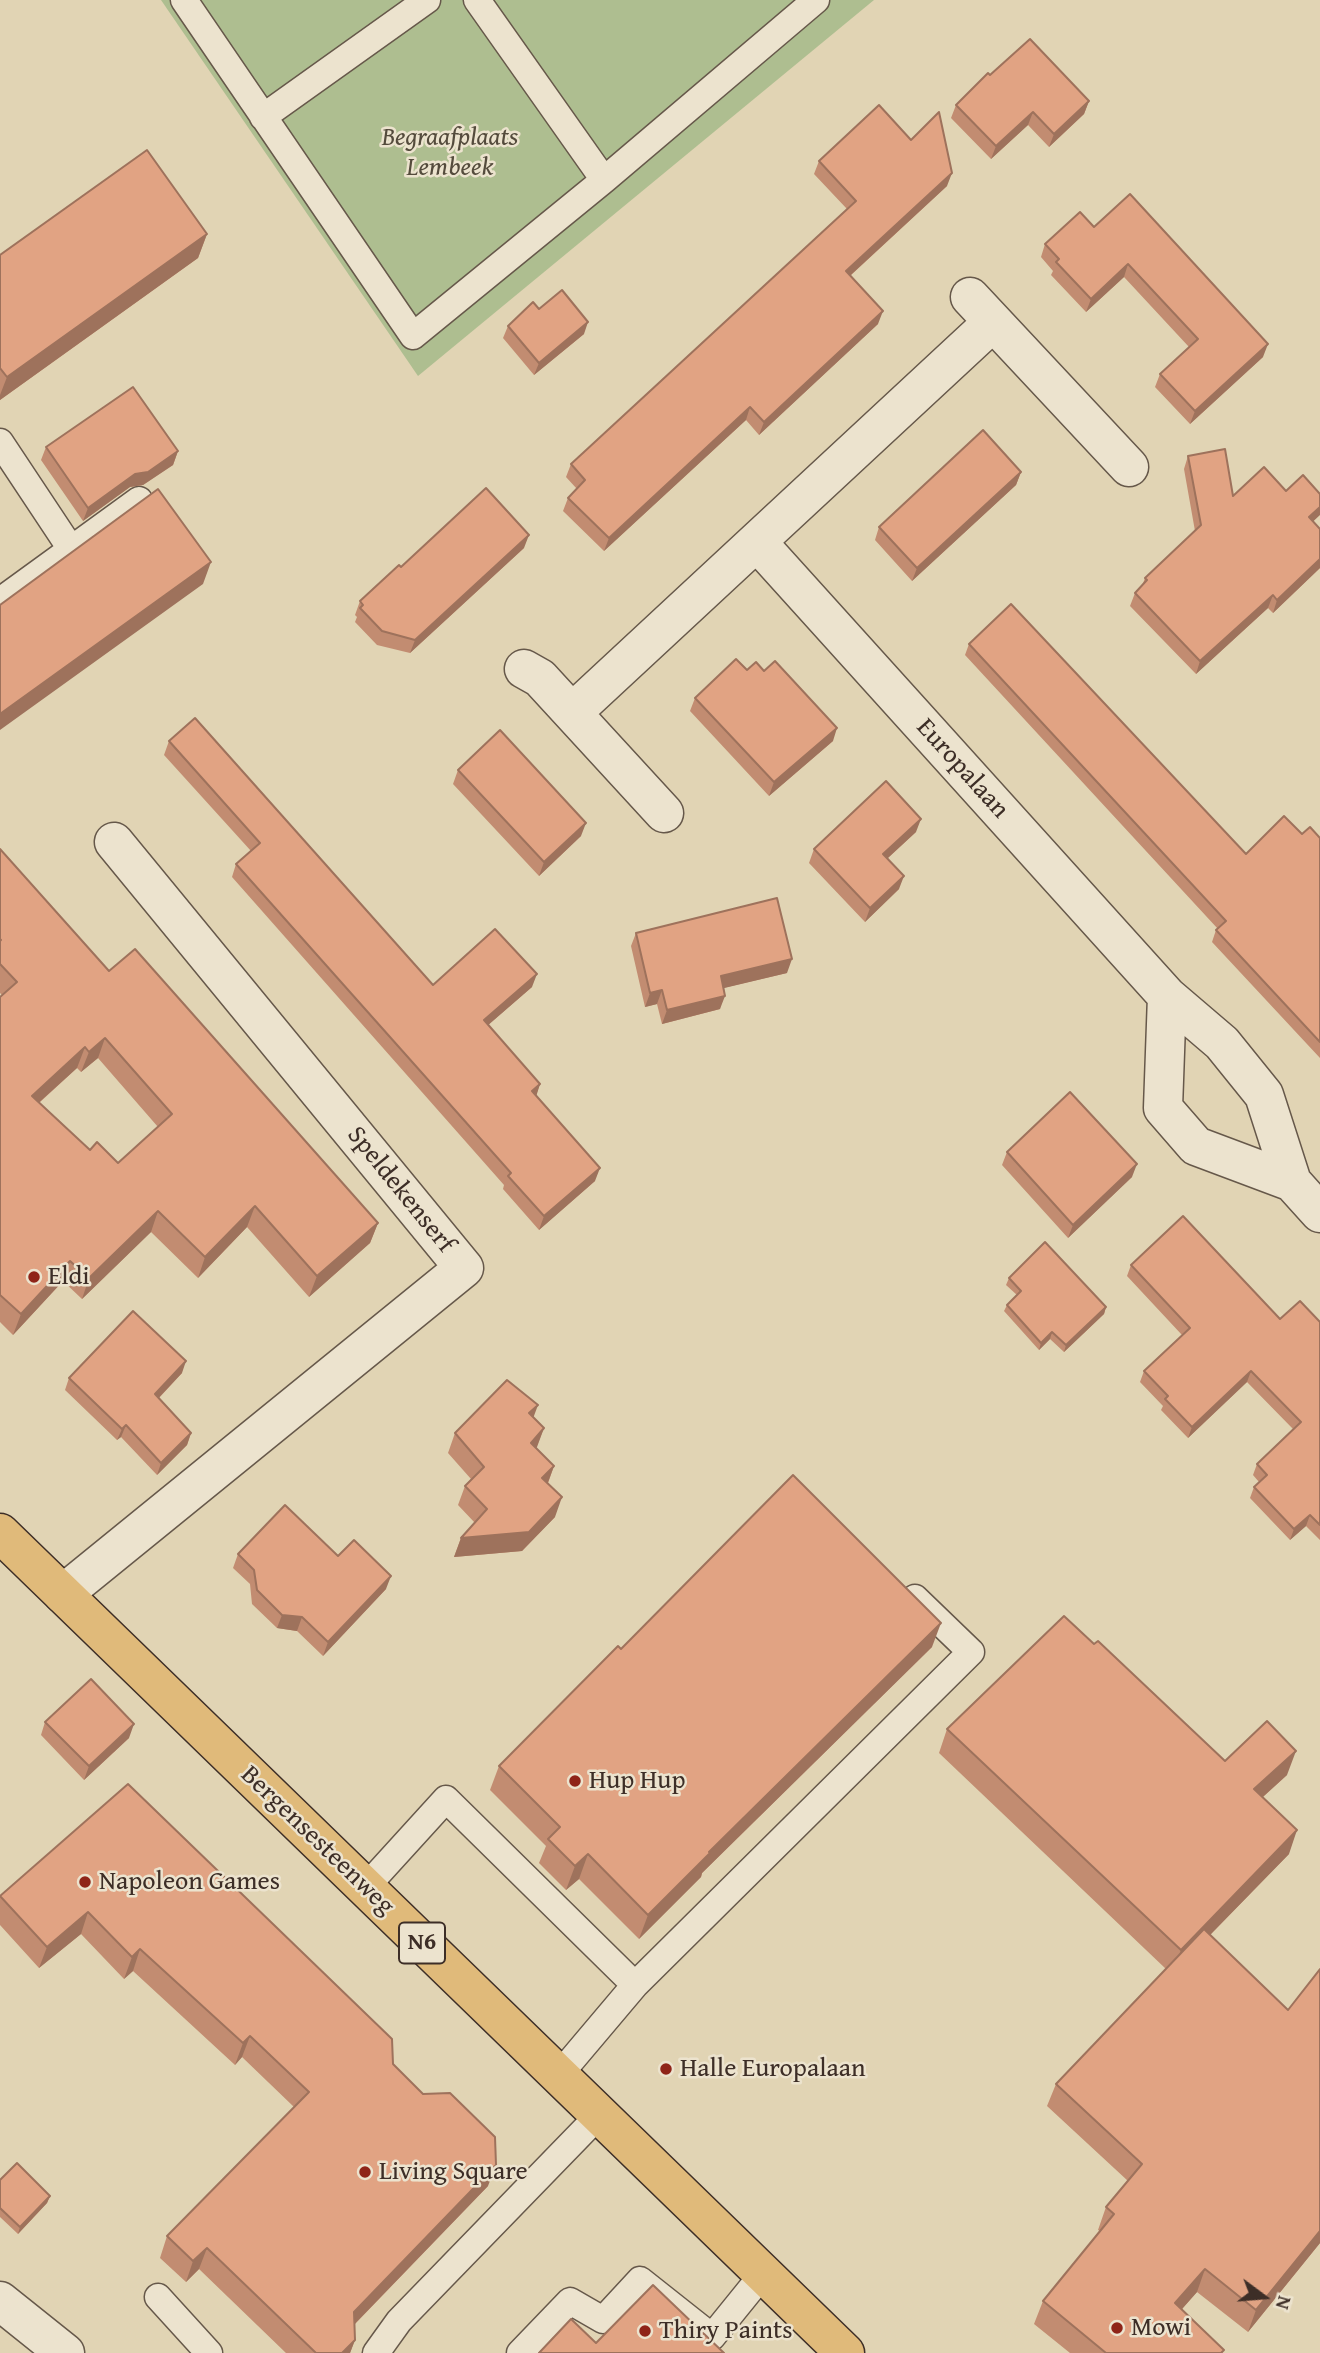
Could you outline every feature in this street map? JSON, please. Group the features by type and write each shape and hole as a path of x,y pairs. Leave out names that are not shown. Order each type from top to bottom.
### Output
{"main road":[{"name":"Bergensesteenweg","path":"0,1533 845,2353"}],"street":[{"path":"573,712 757,542 981,309 1129,467"},
{"name":"Europalaan","path":"757,542 1167,996 1222,1042 1264,1095 1292,1182 1320,1213"},
{"path":"524,669 540,678 664,813"},
{"name":"Speldekenserf","path":"63,1594 464,1269 114,842"},
{"name":"Europalaan","path":"1167,996 1163,1108 1196,1146 1292,1182"},
{"path":"0,2301 65,2353"}],"lane":[{"path":"184,0 413,336 604,180 816,0"},
{"path":"262,117 427,0"},
{"path":"477,0 604,180"},
{"path":"0,442 71,549"},
{"path":"0,601 139,500"},
{"path":"559,2076 635,1986 971,1652 895,1580"},
{"path":"365,1888 446,1799 635,1986"},
{"path":"376,2353 399,2321 599,2115"},
{"path":"520,2353 570,2301 603,2320 640,2280 712,2337 763,2274"},
{"path":"158,2297 209,2353"}],"green space":[{"name":"Begraafplaats Lembeek","path":"161,0 874,0 418,376"}],"building":[{"path":"1030,39 1089,101 1054,134 1033,112 996,146 956,105 988,73 990,75"},
{"path":"879,105 911,140 939,112 952,173 846,271 883,311 764,422 750,407 609,538 568,498 585,480 571,464 856,201 819,161"},
{"path":"147,150 207,234 7,377 0,368 0,255"},
{"path":"1130,194 1268,344 1195,411 1160,374 1198,339 1128,264 1091,299 1056,262 1059,259 1045,244 1080,212 1094,227"},
{"path":"562,290 588,322 539,363 508,326 533,302 539,309"},
{"path":"133,387 178,451 148,472 135,474 88,508 46,447"},
{"path":"983,430 1021,472 917,568 879,527"},
{"path":"1225,449 1233,496 1264,467 1286,491 1303,475 1320,494 1320,507 1309,517 1320,529 1320,559 1277,600 1273,595 1200,661 1135,593 1147,580 1145,578 1201,525 1188,456"},
{"path":"486,488 529,535 415,640 382,631 360,608 363,605 360,601"},
{"path":"158,489 211,562 0,714 0,605"},
{"path":"1011,604 1246,854 1284,816 1302,834 1310,827 1320,838 1320,1042 1216,930 1226,921 969,644"},
{"path":"736,659 747,670 756,662 764,671 775,661 837,728 774,782 695,698"},
{"path":"195,718 433,985 495,929 537,974 484,1020 540,1084 532,1091 600,1168 544,1216 508,1176 511,1173 236,864 260,843 169,741"},
{"path":"500,730 586,823 544,862 458,770"},
{"path":"886,781 921,819 883,854 904,876 870,908 814,849"},
{"path":"0,849 109,971 135,949 378,1223 317,1276 255,1206 205,1257 158,1211 89,1278 70,1261 21,1314 0,1295 0,997 17,982 0,964","holes":["105,1038 172,1114 118,1163 97,1142 90,1150 32,1096 85,1047 89,1052"]},
{"path":"777,898 792,959 721,976 725,996 667,1010 662,990 650,993 636,933"},
{"path":"1070,1092 1137,1164 1073,1225 1007,1152"},
{"path":"1183,1216 1280,1319 1300,1301 1320,1322 1320,1525 1310,1515 1294,1529 1254,1487 1267,1475 1257,1464 1301,1422 1251,1371 1192,1427 1165,1399 1168,1396 1144,1371 1190,1328 1131,1265"},
{"path":"1045,1242 1106,1307 1066,1345 1052,1332 1041,1343 1007,1305 1021,1291 1009,1278"},
{"path":"133,1311 186,1361 155,1394 191,1433 161,1463 126,1425 122,1429 69,1378"},
{"path":"507,1380 538,1405 529,1413 544,1428 531,1443 554,1466 542,1478 562,1497 529,1532 461,1538 487,1509 465,1486 484,1467 455,1433"},
{"path":"793,1475 941,1623 648,1915 588,1854 575,1866 548,1839 560,1827 499,1766 618,1646 621,1649"},
{"path":"285,1505 338,1556 354,1540 391,1576 328,1642 302,1617 282,1615 257,1590 254,1570 238,1554"},
{"path":"1064,1616 1094,1644 1098,1641 1225,1761 1267,1721 1296,1751 1254,1789 1297,1830 1181,1950 947,1729"},
{"path":"91,1679 134,1724 89,1766 45,1722"},
{"path":"128,1784 392,2039 393,2064 423,2094 450,2093 495,2137 496,2165 354,2312 355,2340 342,2353 316,2353 207,2248 193,2261 167,2236 309,2092 250,2036 243,2043 140,1949 132,1957 88,1912 47,1947 0,1896"},
{"path":"1204,1929 1288,2010 1320,1969 1320,2231 1256,2310 1205,2269 1175,2303 1224,2350 1221,2353 1106,2353 1043,2301 1114,2214 1106,2207 1142,2164 1056,2084"},
{"path":"17,2163 50,2196 20,2227 0,2208 0,2180"},
{"path":"653,2285 724,2353 539,2353 571,2319 596,2343"}],"place":[{"name":"Eldi","path":"34,1277"},
{"name":"Hup Hup","path":"575,1781"},
{"name":"Napoleon Games","path":"85,1882"},
{"name":"Halle Europalaan","path":"666,2069"},
{"name":"Living Square","path":"365,2172"},
{"name":"Mowi","path":"1117,2328"},
{"name":"Thiry Paints","path":"645,2331"}]}
